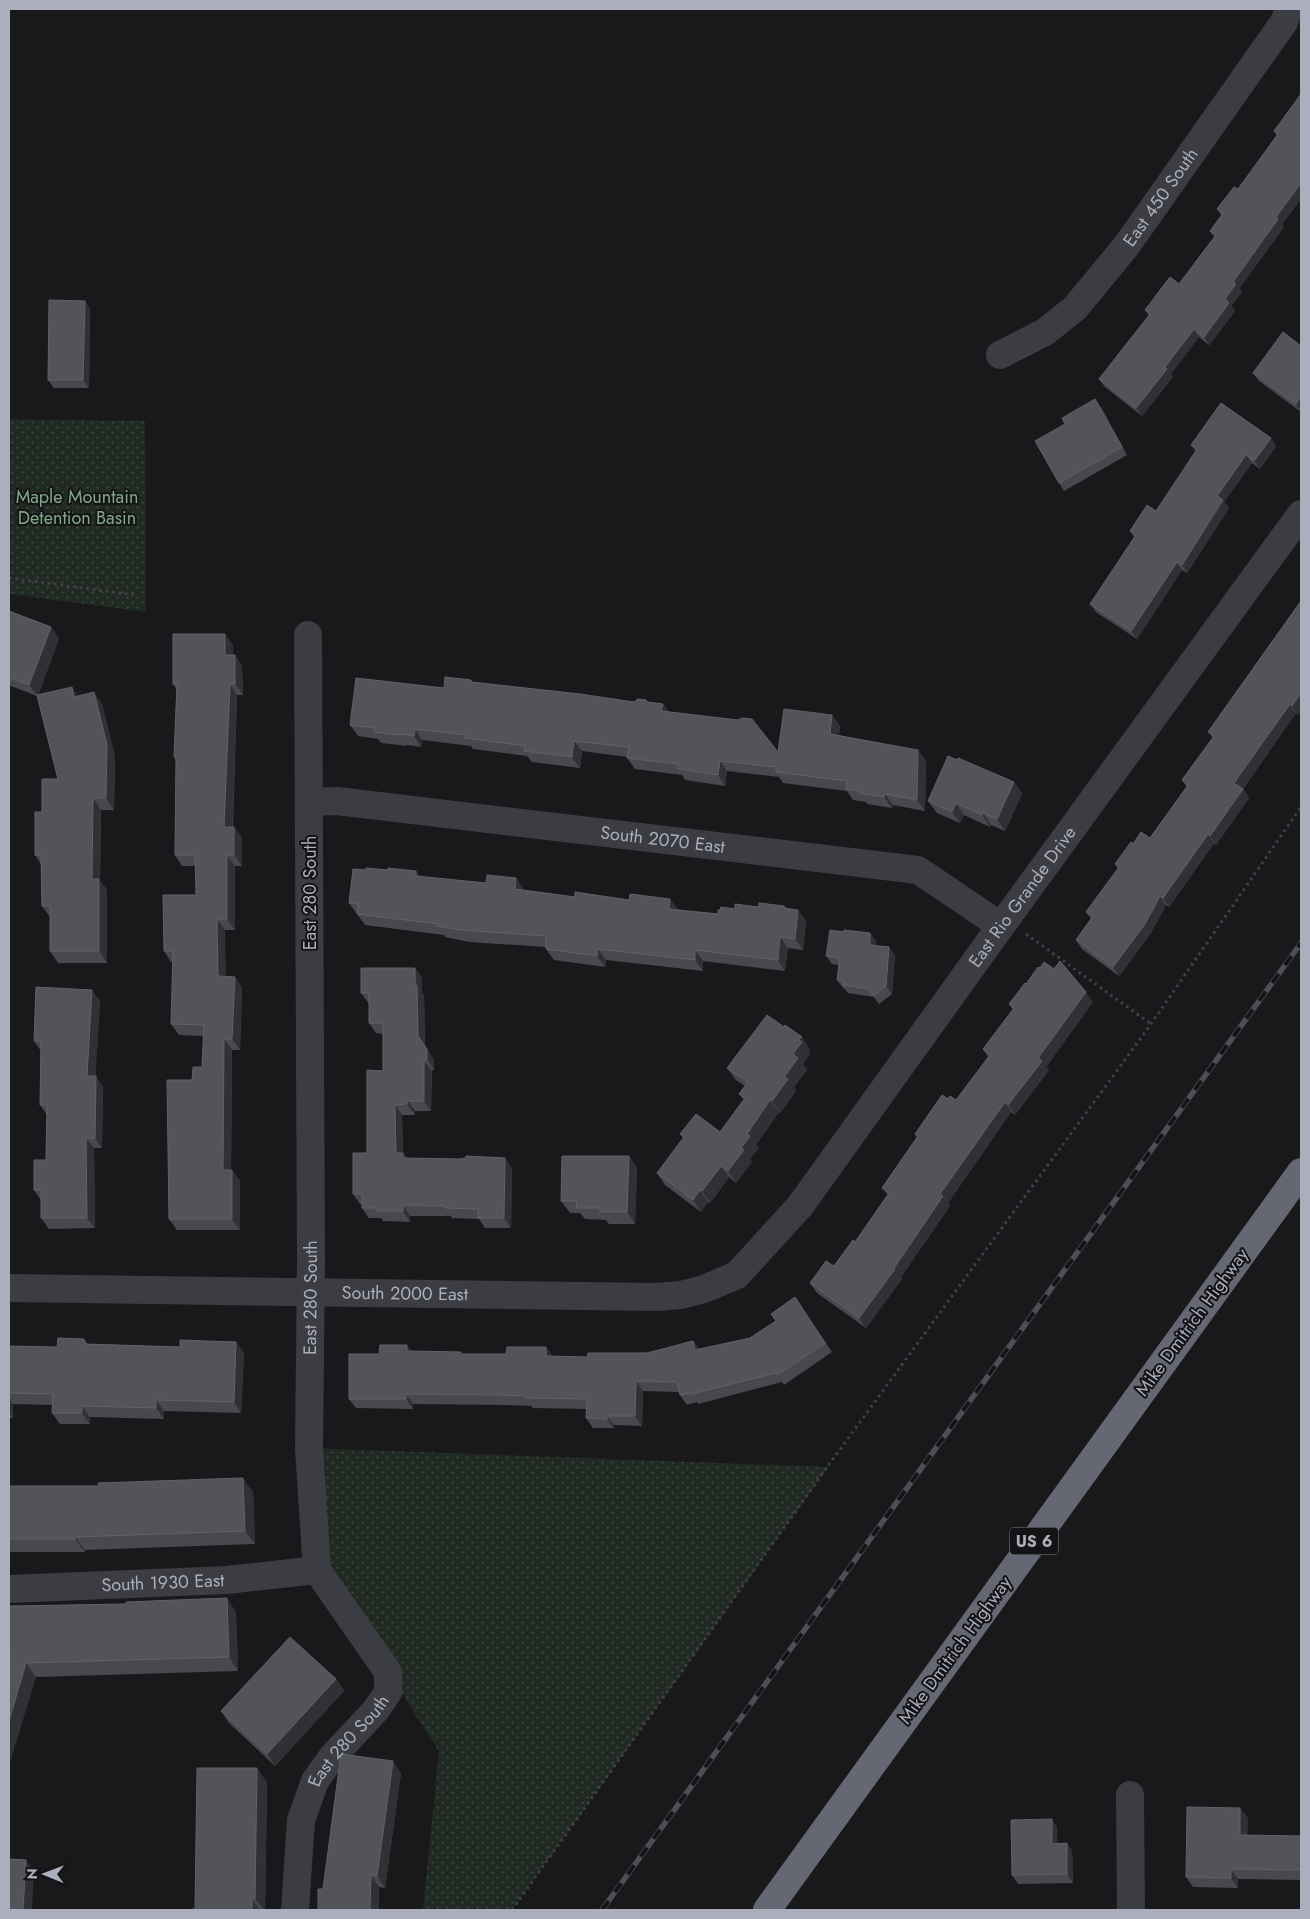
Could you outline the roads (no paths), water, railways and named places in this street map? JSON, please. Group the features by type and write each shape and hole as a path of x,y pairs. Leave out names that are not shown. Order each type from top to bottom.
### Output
{"highway":[{"name":"Mike Dmitrich Highway","path":"767,1910 1301,1172"}],"street":[{"name":"East 450 South","path":"1000,354 1046,332 1075,308 1127,245 1284,22 1289,9"},
{"name":"East Rio Grande Drive","path":"737,1275 800,1206 1013,930 1301,514"},
{"name":"East 280 South","path":"294,1910 301,1820 315,1781 332,1757 376,1710 388,1692 388,1672 317,1570 309,1448 311,1292 308,635"},
{"name":"South 2070 East","path":"309,802 337,801 918,870 1013,930"},
{"name":"South 2000 East","path":"9,1288 657,1297 681,1295 704,1289 737,1275"},
{"name":"South 1930 East","path":"9,1589 227,1580 317,1570"},
{"path":"1130,1795 1131,1910"}],"railway":[{"path":"602,1910 1301,943"}],"park label":[{"name":"Maple Mountain Detention Basin","path":"77,507"}]}
